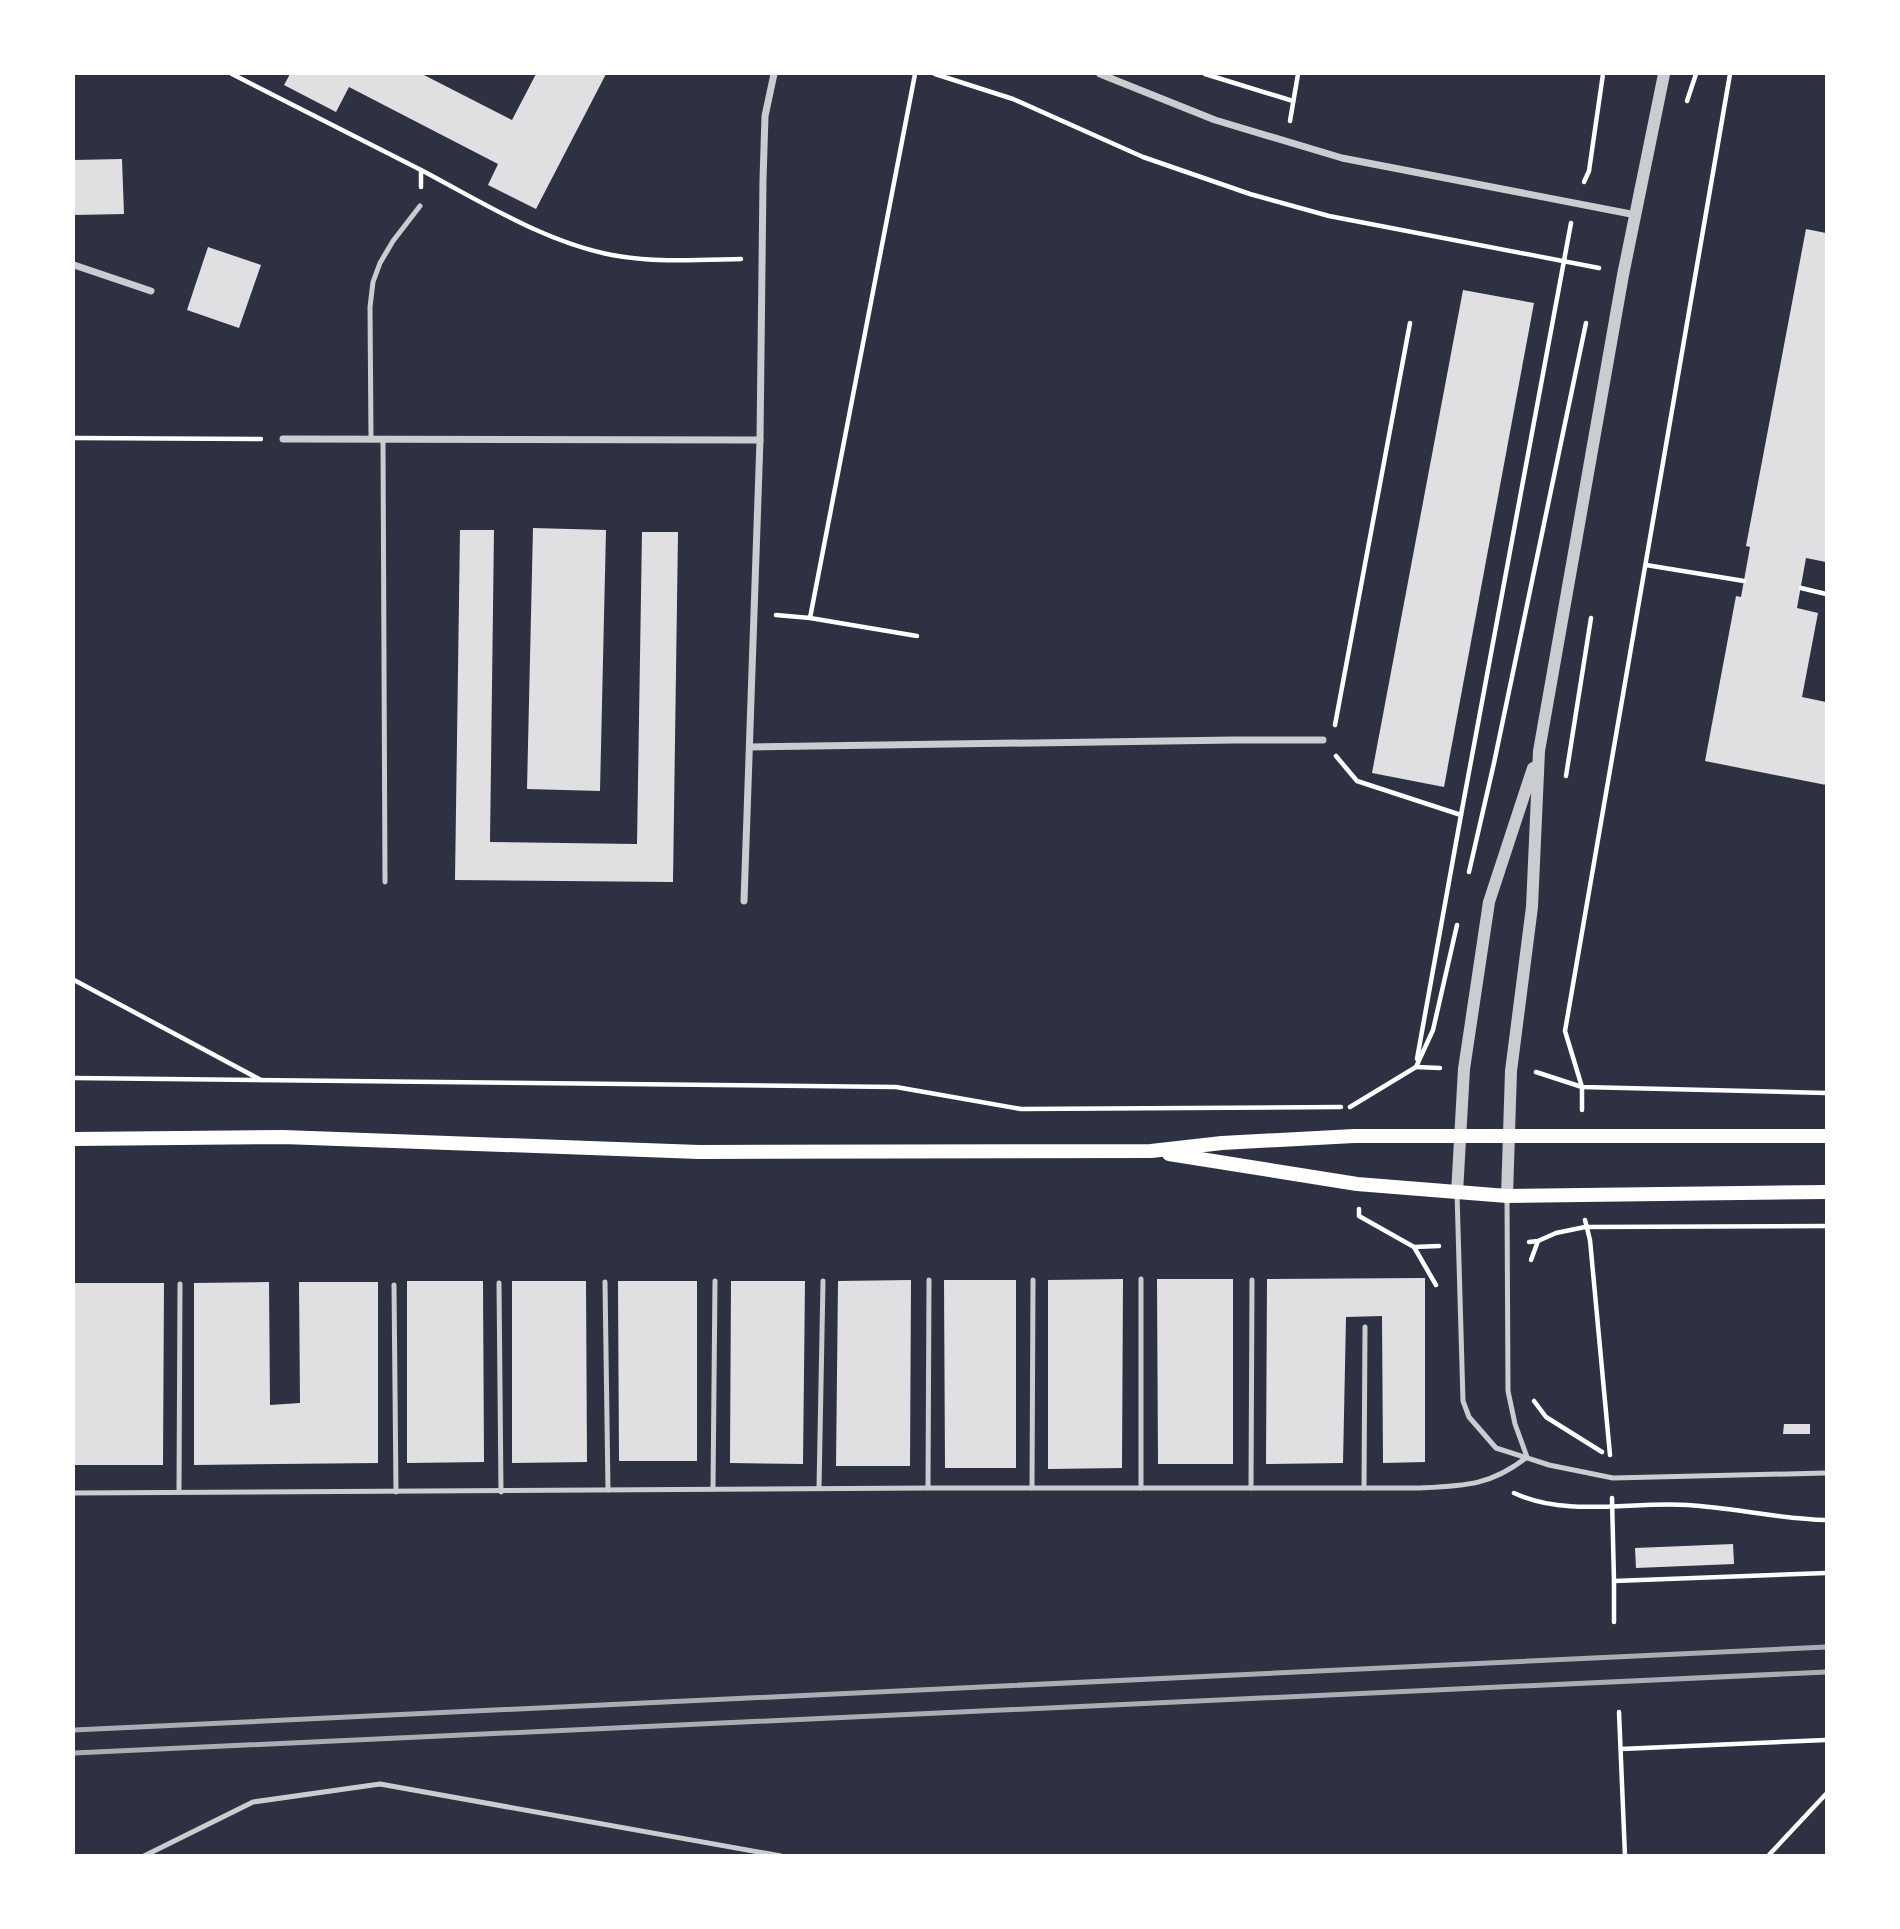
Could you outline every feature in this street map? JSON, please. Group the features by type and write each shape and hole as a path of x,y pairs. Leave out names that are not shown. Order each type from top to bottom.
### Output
{"main road":[{"path":"74,1139 283,1137 699,1152 1151,1151 1222,1143 1354,1136 1826,1136"},
{"path":"1151,1151 1357,1184 1457,1193 1507,1196 1826,1192"}],"street":[{"path":"744,901 760,440 765,117 774,74"},
{"path":"1100,74 1165,102 1342,158 1636,215"},
{"path":"1507,1196 1511,1071 1532,908 1539,751 1623,275 1664,74"},
{"path":"74,265 150,290"},
{"path":"283,439 760,440"},
{"path":"750,747 1323,740"},
{"path":"1457,1193 1464,1069 1489,902 1539,751"}],"lane":[{"path":"371,438 370,307 373,282 393,242 420,206"},
{"path":"383,439 385,882"},
{"path":"1457,1193 1463,1401 1469,1418 1496,1448 1549,1465 1613,1478 1826,1473"},
{"path":"1507,1196 1508,1391 1515,1424 1527,1457"},
{"path":"1141,1279 1141,1488"},
{"path":"713,1489 715,1280"},
{"path":"928,1488 929,1280"},
{"path":"1032,1488 1033,1280"},
{"path":"1251,1488 1252,1280"},
{"path":"819,1488 823,1281"},
{"path":"605,1282 608,1490"},
{"path":"499,1283 501,1492"},
{"path":"180,1284 180,1492"},
{"path":"394,1285 396,1492"},
{"path":"1364,1488 1365,1327"},
{"path":"74,1493 819,1488 1418,1488 1470,1484 1494,1479 1510,1471 1527,1457"},
{"path":"144,1856 253,1802 380,1784 781,1856"}],"path":[{"path":"232,74 515,220 556,238 612,255 662,259 762,258"},
{"path":"810,618 915,74"},
{"path":"935,74 1013,99 1143,157 1251,194 1329,216 1597,267 1623,275"},
{"path":"1205,74 1293,101"},
{"path":"1286,142 1297,74"},
{"path":"1416,1067 1574,203 1589,171 1603,74"},
{"path":"1685,108 1696,74"},
{"path":"1582,1087 1565,1031 1730,74"},
{"path":"420,206 421,170"},
{"path":"1594,281 1600,256"},
{"path":"1466,883 1494,764 1586,321"},
{"path":"1410,323 1337,723 1323,740 1357,781 1461,815"},
{"path":"74,438 283,439"},
{"path":"1646,565 1744,581"},
{"path":"1801,588 1826,594"},
{"path":"754,614 810,618 916,636"},
{"path":"1566,780 1592,616"},
{"path":"74,1078 895,1087 1021,1109 1353,1107 1416,1067 1433,1030 1457,923"},
{"path":"74,980 263,1081"},
{"path":"1538,1062 1539,1072 1582,1087 1826,1093"},
{"path":"1359,1216 1415,1248"},
{"path":"1530,1271 1538,1241 1556,1233 1585,1227 1826,1226"},
{"path":"1585,1227 1590,1240 1613,1478"},
{"path":"1531,1392 1546,1417 1610,1457"},
{"path":"1614,1622 1612,1506 1688,1505 1793,1519 1826,1520"},
{"path":"1614,1581 1826,1573"},
{"path":"1619,1712 1625,1856"},
{"path":"1621,1749 1826,1740"},
{"path":"1768,1856 1826,1794"}],"building":[{"path":"290,74 422,74 512,120 536,74 606,74 536,209 488,185 498,164 349,87 336,112 284,85"},
{"path":"122,159 124,214 74,215 74,160"},
{"path":"1806,229 1826,233 1826,562 1806,558 1797,608 1818,613 1802,697 1826,702 1826,785 1705,761 1736,596 1741,597 1750,547 1746,546"},
{"path":"208,247 261,265 239,328 187,310"},
{"path":"1463,290 1534,303 1444,787 1372,773"},
{"path":"533,528 606,530 600,791 527,789"},
{"path":"460,530 494,530 490,842 637,844 642,532 678,532 673,882 455,880"},
{"path":"1425,1278 1425,1462 1383,1463 1382,1316 1346,1317 1343,1463 1266,1464 1267,1279"},
{"path":"1123,1279 1122,1468 1048,1469 1048,1280"},
{"path":"1157,1279 1233,1279 1233,1464 1158,1464"},
{"path":"911,1280 910,1466 836,1466 838,1281"},
{"path":"944,1280 1016,1280 1016,1468 945,1468"},
{"path":"407,1281 483,1281 484,1462 407,1463"},
{"path":"512,1281 586,1281 587,1462 512,1463"},
{"path":"618,1281 697,1281 697,1461 619,1461"},
{"path":"731,1281 805,1281 803,1464 730,1463"},
{"path":"269,1282 270,1405 300,1403 299,1282 378,1282 378,1463 194,1465 194,1283"},
{"path":"74,1283 164,1283 163,1465 74,1465"},
{"path":"1784,1424 1810,1424 1810,1434 1783,1434"},
{"path":"1733,1544 1734,1564 1636,1568 1635,1548"}],"railway":[{"path":"74,1730 1826,1647"},
{"path":"74,1753 1826,1672"}]}
